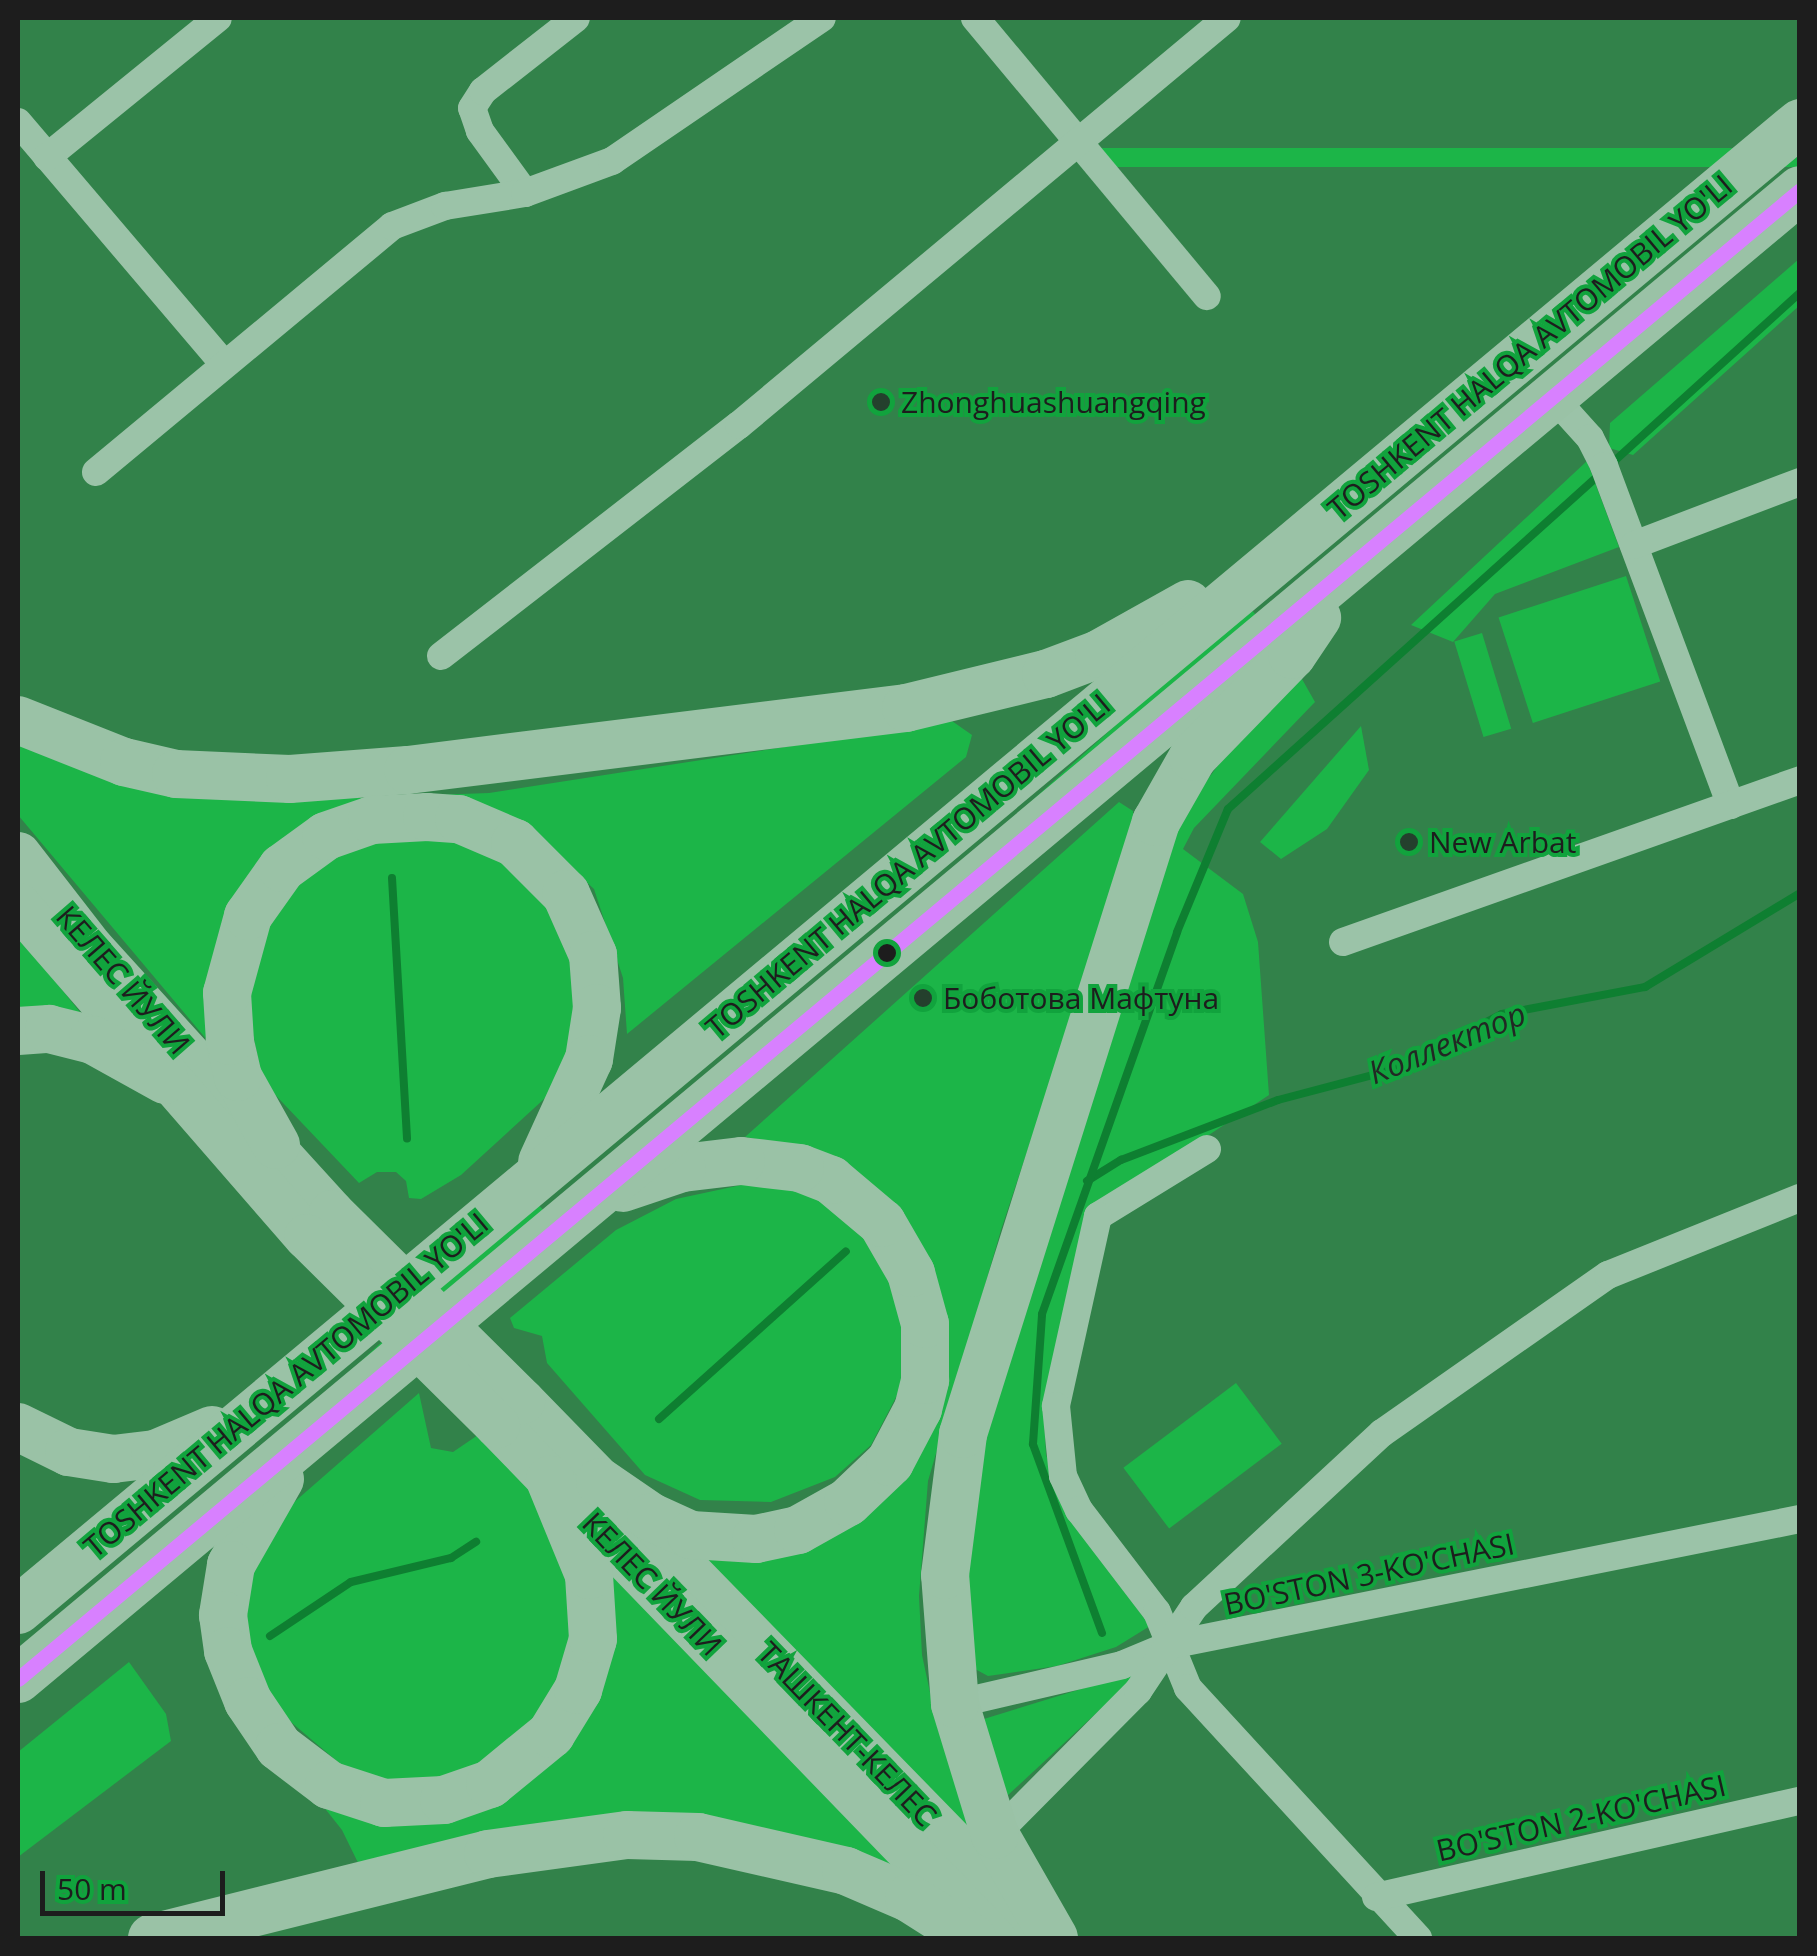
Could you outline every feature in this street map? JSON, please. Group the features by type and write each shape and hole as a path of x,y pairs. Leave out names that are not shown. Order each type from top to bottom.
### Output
{"highway":[{"name":"TOSHKENT HALQA AVTOMOBIL YO'LI","path":"18,1610 1800,123"},
{"name":"TOSHKENT HALQA AVTOMOBIL YO'LI","path":"18,1679 1800,190"},
{"path":"18,720 124,762 176,774 290,778 838,718 988,689 1098,654 1296,543"},
{"path":"1051,1938 996,1835 955,1704 945,1575 963,1434 1156,822 1193,757 1292,655 1352,565"},
{"path":"276,1145 238,1077 230,1041 229,980 248,916 282,868 326,836 399,816 459,820 515,843 542,867 566,894 592,955 598,1008 589,1059 533,1179"},
{"path":"18,1031 50,1029 93,1040 165,1080"},
{"path":"571,1216 625,1187 682,1168 741,1160 800,1168 861,1200 882,1223 911,1273 925,1324 925,1380 906,1436 870,1484 824,1519 777,1536 702,1537 651,1518 600,1482"},
{"path":"18,1427 69,1452 134,1458 174,1448 260,1406"},
{"path":"302,1442 237,1549 224,1597 224,1634 248,1701 279,1747 329,1785 384,1803 444,1800 490,1784 552,1734 578,1690 592,1639 589,1575 550,1480"},
{"path":"152,1938 488,1854 627,1835 698,1838 846,1871 909,1898 972,1938"}],"main road":[{"name":"КЕЛЕС ЙУЛИ","path":"18,854 90,948 276,1145"},
{"name":"КЕЛЕС ЙУЛИ","path":"18,905 165,1080"},
{"path":"165,1080 318,1224"},
{"path":"276,1145 318,1224"},
{"name":"КЕЛЕС ЙУЛИ","path":"318,1224 510,1413 550,1480 993,1938"},
{"name":"ТАШКЕНТ-КЕЛЕС","path":"510,1413 600,1482 1051,1938"}],"street":[{"path":"47,157 218,18"},
{"path":"524,193 472,108 483,90 576,18"},
{"path":"96,472 223,362 392,226 445,206 524,193 612,161 822,18"},
{"path":"975,18 1207,296"},
{"path":"441,656 738,424 1227,18"},
{"path":"18,122 223,362"},
{"path":"1552,397 1590,438 1604,466 1731,804"},
{"path":"1634,545 1800,482"},
{"path":"1343,942 1800,780"},
{"path":"1208,1150 1098,1216 1056,1406 1063,1476 1079,1510 1157,1612 1188,1688 1376,1897 1418,1938"},
{"path":"996,1835 1138,1691 1194,1607 1350,1460 1608,1275 1800,1198"},
{"name":"BO'STON 3-KO'CHASI","path":"955,1704 1122,1665 1170,1645 1800,1520"},
{"name":"BO'STON 2-KO'CHASI","path":"1376,1897 1800,1801"}],"green space":[{"path":"1093,148 1799,148 1799,167 1093,167"},
{"path":"1799,259 1799,306 1633,455 1609,448 1610,423"},
{"path":"1587,461 1619,547 1495,594 1453,642 1411,625"},
{"path":"1626,576 1660,682 1533,723 1499,617"},
{"path":"1248,606 1258,617 626,1186 616,1175"},
{"path":"1482,633 1511,729 1484,737 1454,641"},
{"path":"1298,672 1315,702 1194,828 1183,849 1243,894 1258,942 1269,1095 1093,1212 1044,1418 1046,1455 1072,1522 1150,1626 1116,1647 1057,1666 988,1676 962,1662 963,1487 1167,834 1257,713"},
{"path":"952,721 972,735 966,757 627,1034 623,978 594,889 527,827 295,839 218,1053 18,815 18,739 293,800 489,793"},
{"path":"1361,726 1369,770 1327,829 1281,859 1260,842"},
{"path":"1119,802 1133,811 1134,829 1001,1230 928,1481 919,1596 922,1655 938,1730 994,1858 692,1552 830,1538 945,1333 788,1145 745,1137"},
{"path":"451,832 544,888 585,989 567,1078 461,1175 421,1199 409,1198 406,1181 396,1172 377,1172 359,1183 263,1082 239,968 254,925 339,845"},
{"path":"18,935 92,1027 18,1016"},
{"path":"760,1181 834,1201 899,1282 905,1380 871,1445 835,1477 771,1502 700,1500 645,1475 547,1363 542,1336 514,1328 510,1318 616,1230 676,1199"},
{"path":"534,1200 545,1212 53,1670 43,1658"},
{"path":"1236,1383 1282,1444 1169,1529 1123,1468"},
{"path":"419,1393 431,1448 453,1452 478,1435 540,1498 578,1613 566,1681 521,1744 456,1777 393,1782 345,1768 285,1717 259,1675 237,1598 276,1518"},
{"path":"608,1565 921,1888 805,1844 364,1875 342,1830 319,1801 496,1805 568,1749"},
{"path":"129,1662 166,1714 171,1741 18,1857 18,1752"},
{"path":"1130,1674 1133,1679 1006,1797 974,1722"}],"waterway":[{"path":"1610,465 1800,293"},
{"path":"1102,1633 1033,1444 1042,1314 1177,932 1228,809 1600,474"},
{"path":"392,878 407,1139"},
{"name":"Коллектор","path":"1087,1181 1121,1160 1278,1100 1395,1069 1502,1014 1645,987 1800,893"},
{"name":"Коллектор","path":"659,1419 846,1251"},
{"name":"Коллектор","path":"270,1636 351,1582 451,1558 476,1542"}],"transit line":[{"path":"18,1679 1800,190"}],"place":[{"name":"Zhonghuashuangqing","path":"881,402"},
{"name":"New Arbat","path":"1409,842"},
{"name":"Боботова Мафтуна","path":"923,998"}]}
